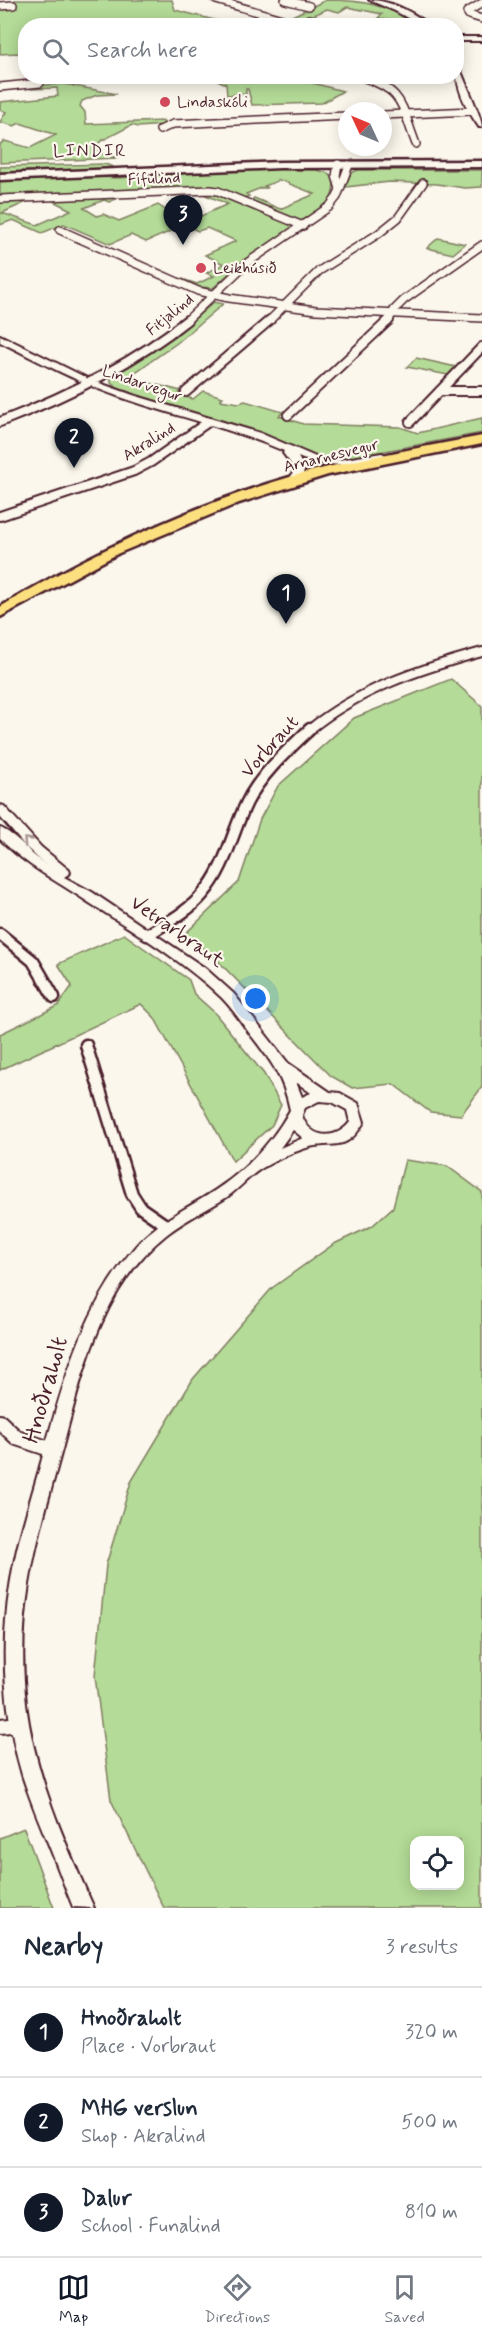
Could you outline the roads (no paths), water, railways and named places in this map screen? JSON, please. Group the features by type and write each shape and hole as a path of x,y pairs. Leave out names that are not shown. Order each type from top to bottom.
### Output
{"main road":[{"path":"349,166 454,169 482,167"},
{"path":"0,177 238,168 482,167"},
{"name":"Arnarnesvegur","path":"0,613 66,573 152,533 235,500 291,483 426,450 482,442"},
{"name":"Arnarnesvegur","path":"192,518 373,466 482,442"}],"street":[{"path":"216,0 279,18"},
{"path":"285,0 309,6"},
{"path":"373,0 398,9 414,18"},
{"path":"482,3 467,12 469,15 482,19"},
{"path":"0,6 14,5"},
{"path":"464,39 482,39"},
{"path":"0,87 24,84"},
{"path":"380,84 391,88 396,93 417,144"},
{"path":"462,84 472,111 482,125"},
{"path":"392,115 472,111"},
{"path":"160,130 174,124 338,116"},
{"name":"Fitjalind","path":"0,422 34,409 88,382 164,339 190,318 247,263 329,207 340,189 349,166"},
{"path":"337,167 336,176 340,189"},
{"path":"186,392 284,306 319,271 378,234 398,218 423,183"},
{"name":"Fífulind","path":"0,199 210,190 218,191 303,226"},
{"path":"60,230 213,296 284,306 392,315 482,318"},
{"path":"288,415 389,321 404,300 482,245"},
{"name":"Lindarvegur","path":"0,338 88,382 208,422 256,435 307,458 332,463 426,450"},
{"path":"410,422 478,356 482,347"},
{"path":"440,391 482,391"},
{"name":"Akralind","path":"0,516 140,468 208,422"},
{"name":"Lindarvegur","path":"280,445 300,466 298,476 291,483"},
{"name":"Vorbraut","path":"147,935 189,907 207,890 248,801 277,760 318,720 360,695 424,667 482,652"},
{"name":"Vetrarbraut","path":"2,816 87,895"},
{"name":"Vetrarbraut","path":"0,832 29,859 65,884 87,895 211,980 243,1014 283,1066 326,1096 348,1103 357,1112 356,1127 346,1136 332,1140 321,1140 300,1130 283,1066"},
{"path":"0,934 33,961 54,997"},
{"path":"86,1045 132,1194 141,1208 167,1226"},
{"path":"296,1114 309,1099 326,1096"},
{"name":"Hnoðraholt","path":"84,1908 34,1782 20,1724 16,1635 18,1589 28,1542 79,1355 104,1298 142,1249 167,1226 232,1186 260,1163 296,1114"},
{"name":"Hnoðraholt","path":"260,1163 297,1146 321,1140"},
{"path":"0,1422 19,1440 53,1450"},
{"path":"0,1726 20,1724"}],"place":[{"name":"Lindaskóli","path":"165,102"},
{"name":"Dalur","path":"183,245"},
{"name":"Leikhúsið","path":"201,268"},
{"name":"MHG verslun","path":"74,468"},
{"name":"Hnoðraholt","path":"286,624"}],"district":[{"name":"LINDIR","path":"90,151"}]}
